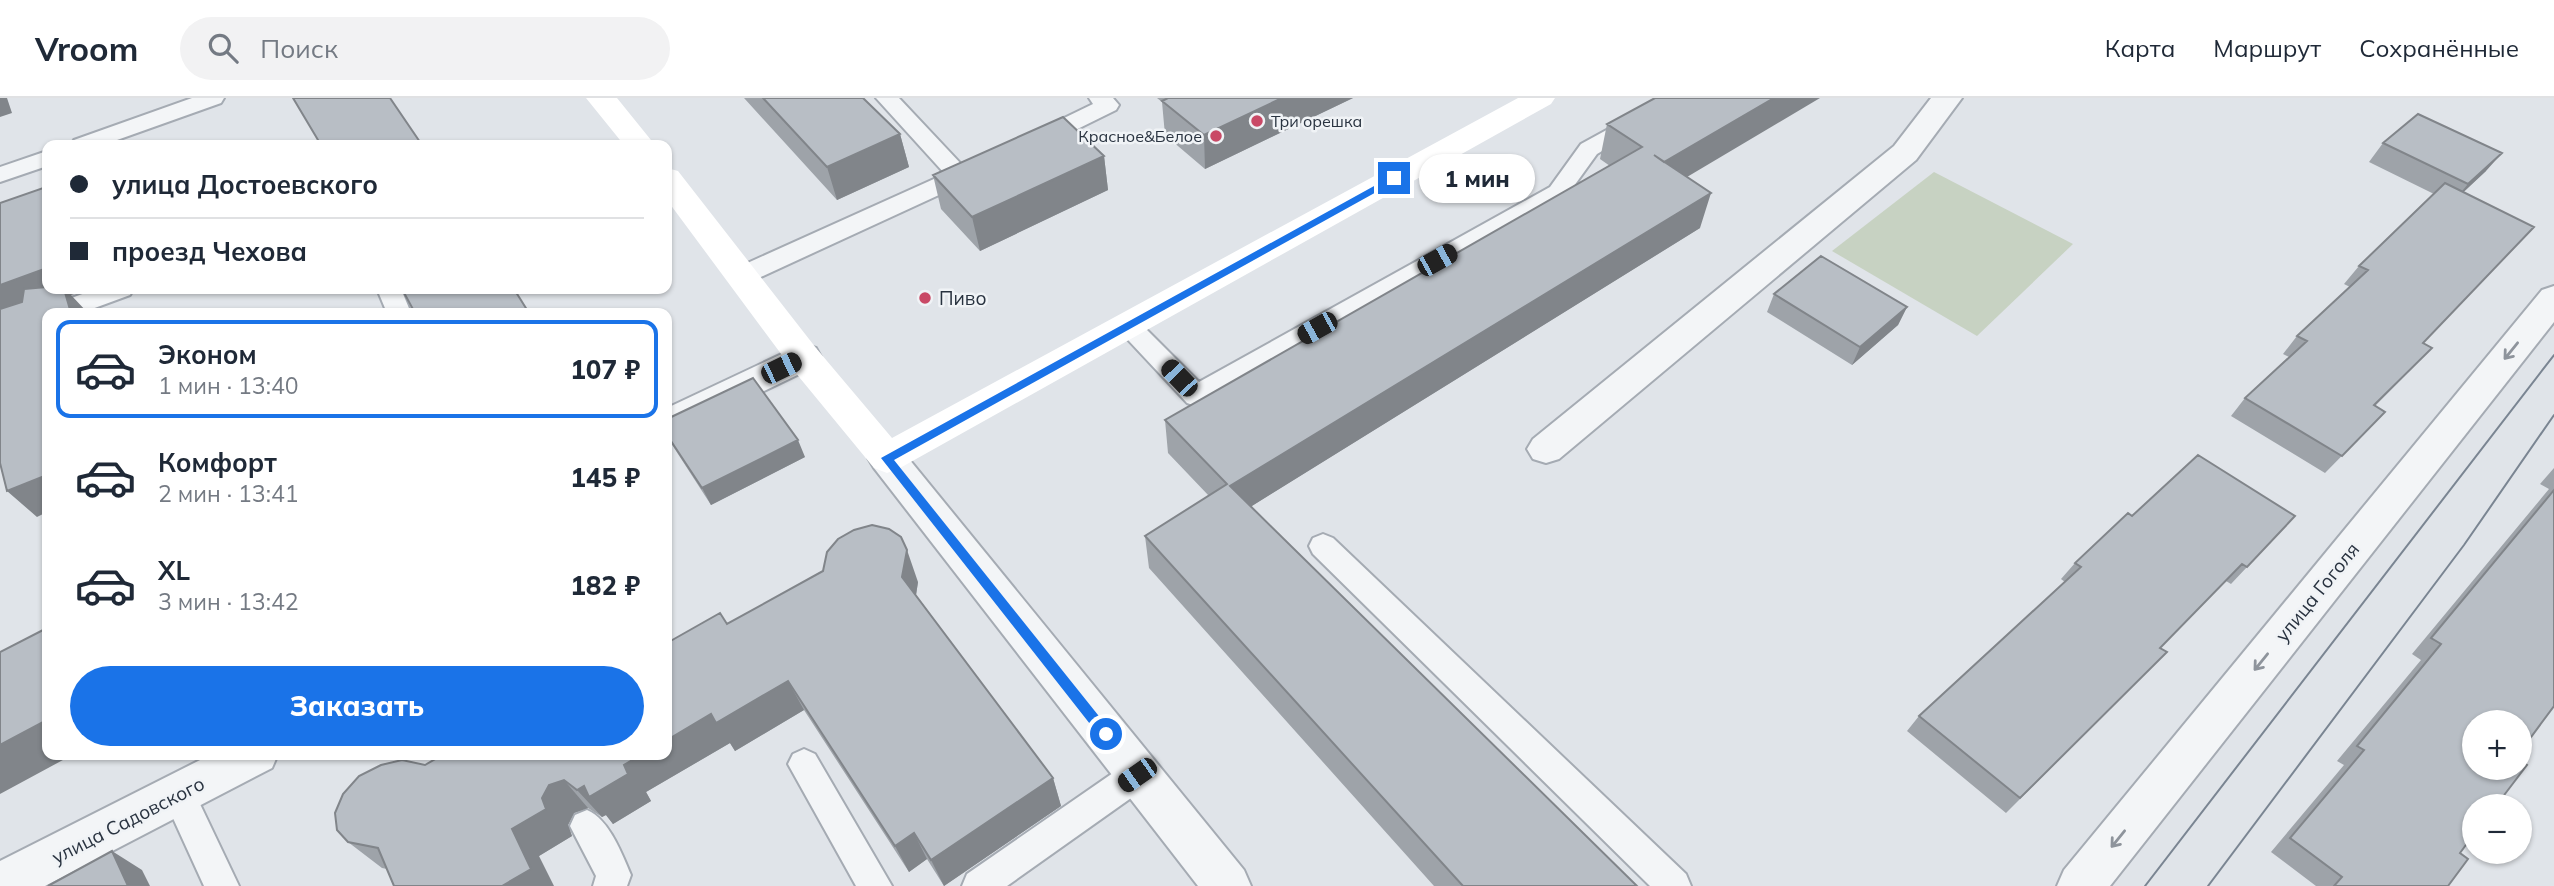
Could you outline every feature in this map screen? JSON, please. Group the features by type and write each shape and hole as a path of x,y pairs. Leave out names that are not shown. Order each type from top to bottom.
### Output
{"street":[{"path":"601,98 636,140"},
{"path":"887,458 1540,98"},
{"path":"1546,449 1905,153 1947,98"},
{"path":"672,185 803,357 887,458 1227,886"},
{"name":"улица Гоголя","path":"2081,886 2554,298"},
{"path":"672,422 803,357"},
{"name":"улица Садовского","path":"0,885 244,760"}],"lane":[{"path":"96,140 213,98"},
{"path":"887,98 960,177"},
{"path":"1009,153 1108,105 1101,98"},
{"path":"1128,326 1196,396 1558,192 1589,149 1681,98"},
{"path":"0,175 42,160"},
{"path":"741,276 984,165"},
{"path":"70,308 108,294"},
{"path":"1323,546 1674,886"},
{"path":"804,764 875,886"},
{"path":"979,886 1137,775"},
{"path":"178,794 222,886"},
{"path":"587,826 614,875 610,886"}],"green space":[{"path":"1934,172 2073,244 1977,336 1832,251"}],"building":[{"path":"293,98 390,98 419,140 318,140"},
{"path":"763,98 863,98 900,134 827,167"},
{"path":"1168,98 1282,98 1204,135 1162,101"},
{"path":"1655,98 1774,98 1664,162 1711,193 1230,486 1637,886 1463,886 1145,536 1227,484 1165,420 1642,147 1607,124"},
{"path":"2418,114 2502,153 2468,184 2383,143"},
{"path":"1063,117 1104,156 972,217 933,175"},
{"path":"2445,183 2534,227 2423,343 2432,348 2374,405 2385,412 2342,456 2245,398 2307,341 2297,336 2368,270 2359,266"},
{"path":"42,188 42,270 0,285 0,203"},
{"path":"1821,256 1907,307 1860,347 1774,294"},
{"path":"42,287 42,294 65,294 70,308 42,308 42,477 7,491 0,463 0,309 22,302 24,289"},
{"path":"405,294 517,294 526,308 412,308"},
{"path":"753,378 798,440 702,488 672,443 672,417"},
{"path":"2198,455 2295,516 2247,567 2242,564 2160,648 2167,652 2020,798 1919,716 2081,567 2075,563 2128,513 2132,516"},
{"path":"2554,490 2554,706 2532,736 2532,710 2462,710 2462,780 2516,780 2505,794 2462,794 2460,853 2462,864 2464,864 2448,886 2334,886 2342,877 2290,838 2364,750 2357,746 2441,644 2431,638"},
{"path":"872,525 889,529 901,537 907,550 902,577 1053,778 931,860 914,833 895,846 788,681 716,723 711,714 672,737 672,640 720,613 727,624 823,571 827,552 838,539 854,530"},
{"path":"42,631 42,723 0,745 0,652"},
{"path":"402,760 425,765 434,760 632,760 624,765 628,774 589,797 584,786 577,790 564,780 549,785 542,798 546,809 512,829 531,869 502,886 394,886 378,848 348,842 337,830 335,813 343,794 359,776 381,765"},
{"path":"112,851 128,886 48,886"}],"tram line":[{"path":"2145,886 2554,355"},
{"path":"2208,886 2464,545 2554,415"}],"place":[{"name":"Три орешка","path":"1257,121"},
{"name":"Красное&Белое","path":"1216,136"},
{"name":"Пиво","path":"925,298"}],"route":[{"path":"1106,734 887,458 1394,178"}]}
